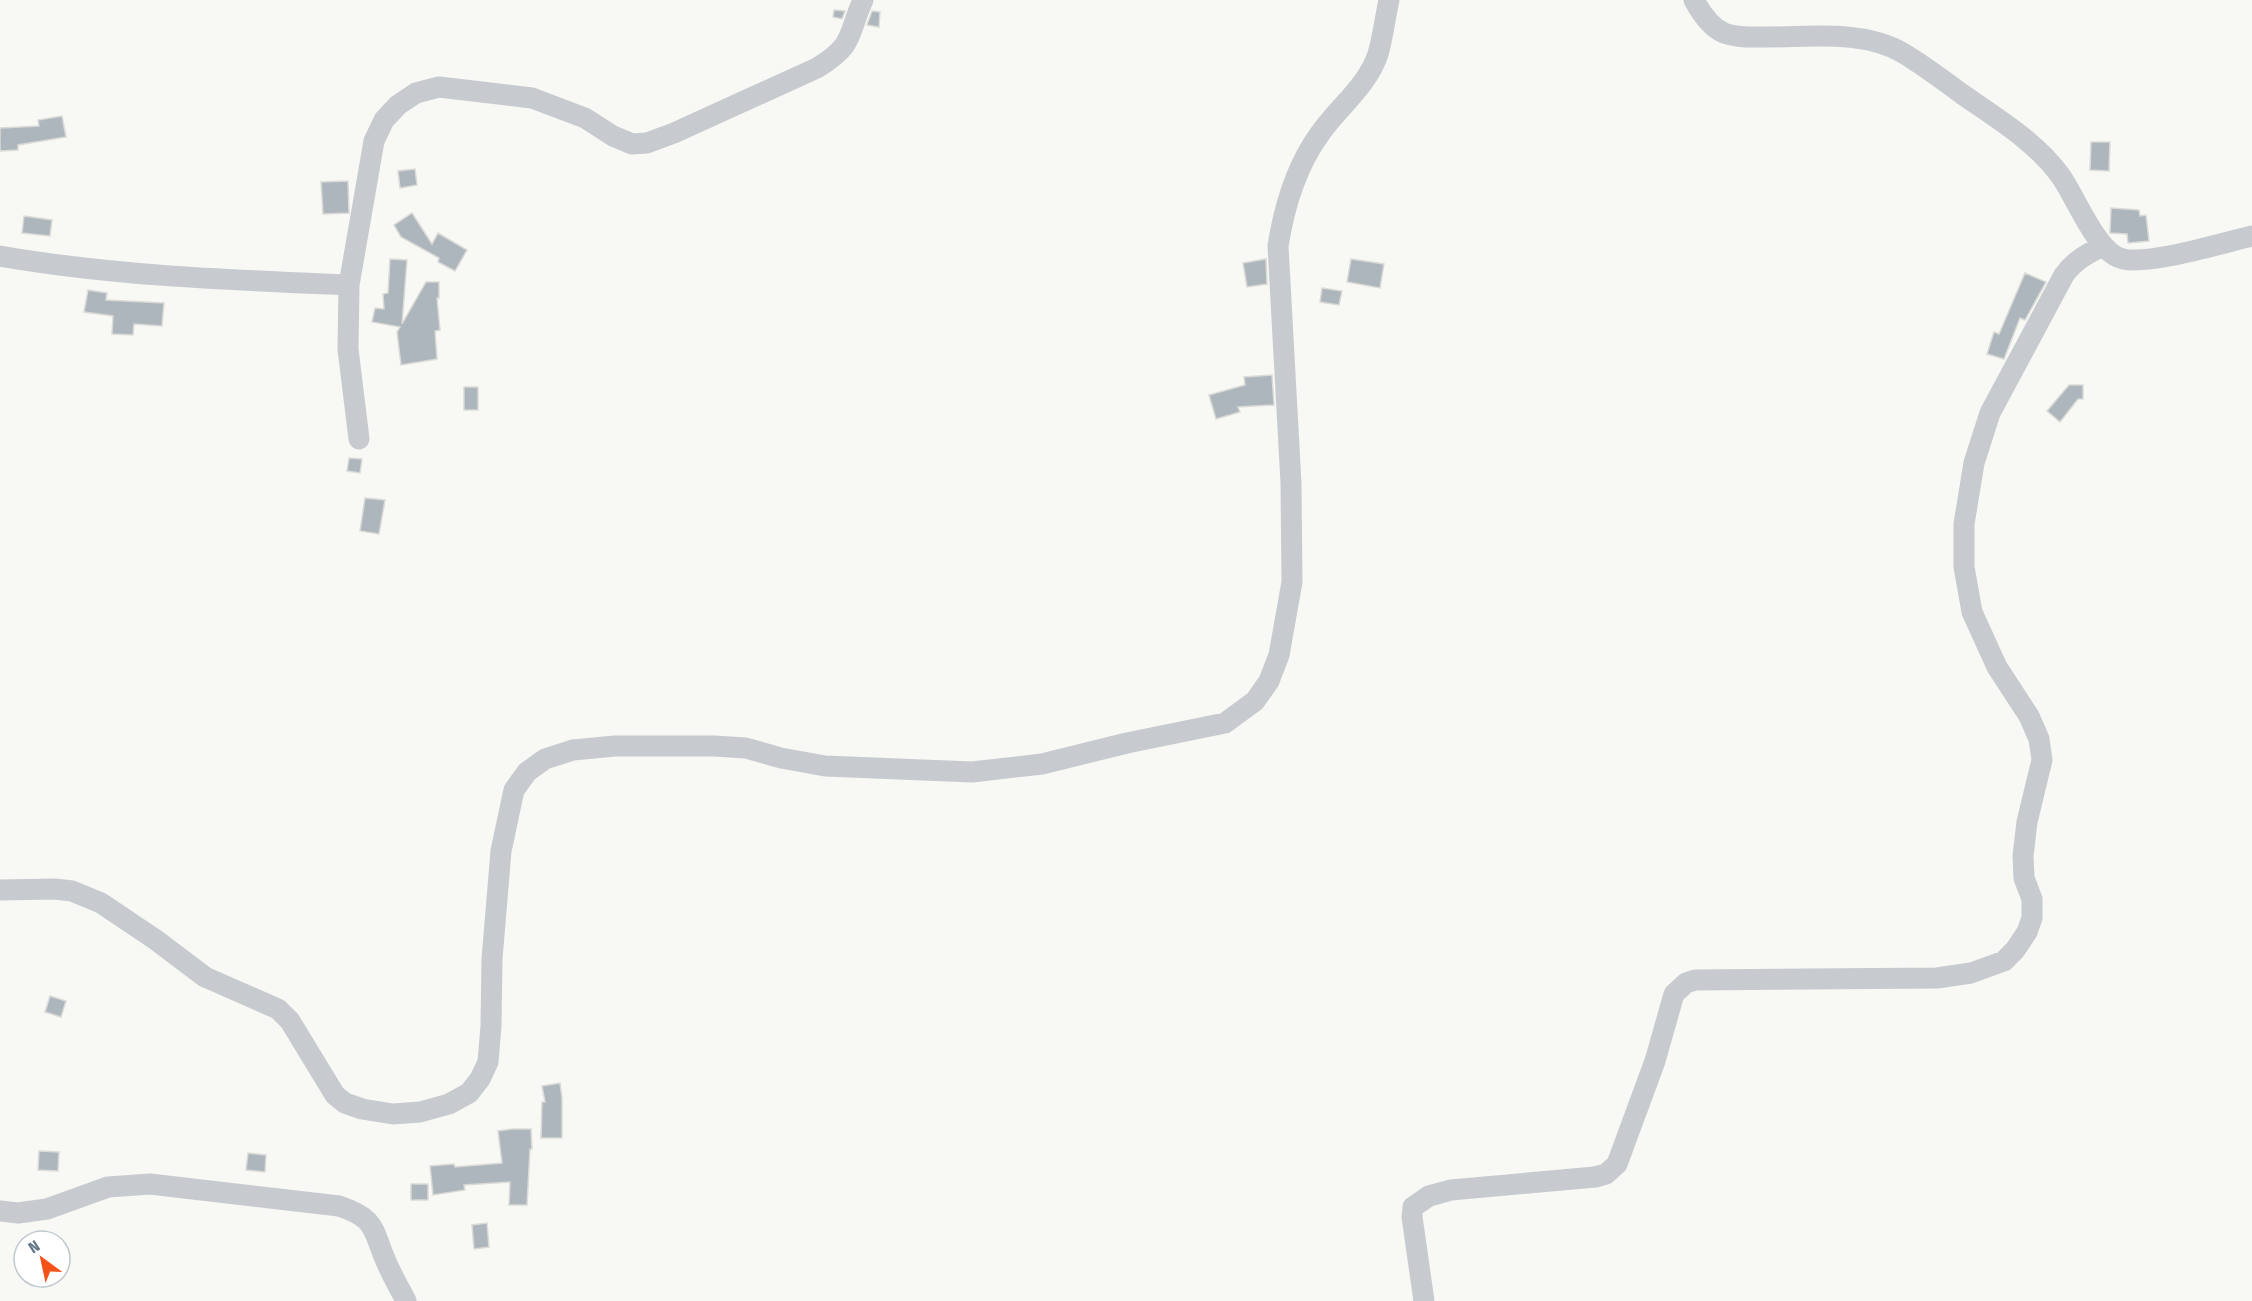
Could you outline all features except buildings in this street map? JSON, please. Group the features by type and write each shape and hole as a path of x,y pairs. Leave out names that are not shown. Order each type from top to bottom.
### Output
{"street":[{"path":"359,439 348,349 349,285 374,141 384,120 398,105 416,93 439,87 532,98 585,118 613,136 633,144 647,143 705,119 834,58 848,43 863,0"},
{"path":"0,890 72,891 101,903 205,977 278,1009 290,1021 335,1095 345,1103 362,1109 393,1114 420,1112 449,1104 469,1093 480,1079 488,1062 492,959 501,851 514,790 527,772 545,759 573,750 615,746 714,746 746,748 781,758 825,766 972,772 1042,764 1127,743 1224,723 1255,701 1269,681 1279,655 1292,582 1291,483 1278,246 1283,216 1298,174 1318,135 1364,81 1378,54 1389,0"},
{"path":"1694,0 1712,25 1725,33 1747,37 1853,37 1901,52 1998,119 2048,159 2061,176 2102,246 2112,256 2125,260 2149,260 2252,236"},
{"path":"1424,1301 1412,1216 1413,1207 1429,1196 1451,1190 1594,1177 1612,1170 1617,1164 1655,1061 1674,994 1686,983 1695,980 1937,978 1971,973 2004,961 2027,932 2032,918 2032,899 2024,878 2023,856 2027,822 2042,760 2039,739 2029,716 1997,667 1972,612 1964,567 1964,524 1974,463 1990,413 2064,275 2079,258 2102,246"},
{"path":"0,255 60,266 187,277 349,285"},
{"path":"0,1211 18,1214 47,1209 108,1187 150,1184 339,1206 367,1219 375,1231 384,1259 406,1301"}]}
